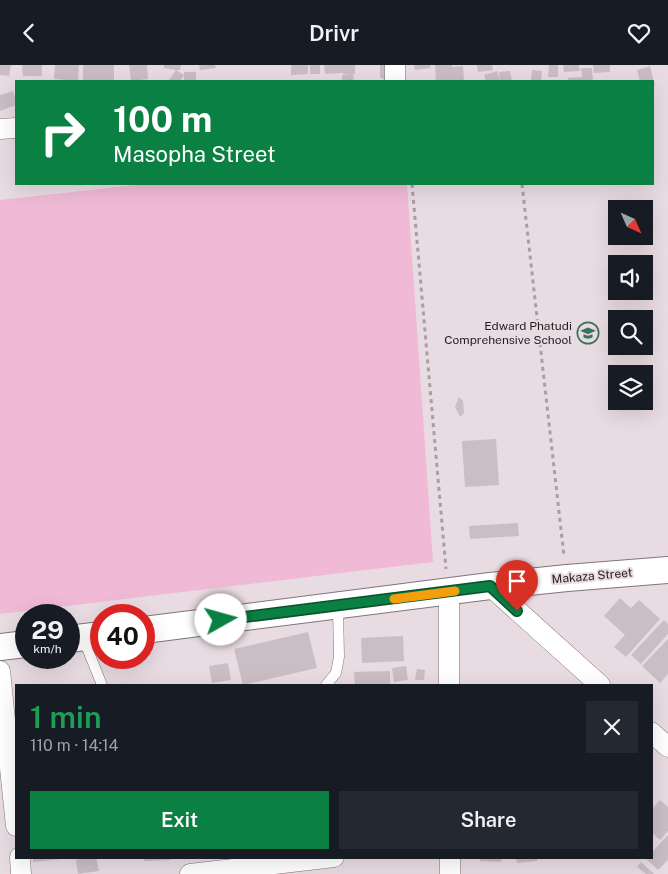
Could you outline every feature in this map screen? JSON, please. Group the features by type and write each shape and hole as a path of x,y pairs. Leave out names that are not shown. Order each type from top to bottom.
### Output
{"street":[{"path":"395,65 395,80"},
{"path":"0,129 15,128"},
{"name":"Makaza Street","path":"155,629 490,586 668,570"},
{"path":"490,586 599,684"},
{"path":"448,592 449,684"},
{"path":"0,647 15,645"},
{"path":"0,671 15,816"},
{"path":"653,734 668,747"},
{"path":"20,859 21,874"},
{"path":"190,874 317,859"},
{"path":"450,859 450,874"}],"lane":[{"path":"327,684 336,673 338,657 338,606"},
{"path":"84,637 102,684"}],"path":[{"path":"412,185 448,592"},
{"path":"522,185 567,578"}],"shaded area":[{"path":"136,185 407,185 433,562 80,604 15,604 15,612 0,614 0,200"}],"building":[{"path":"0,65 11,65 9,76 0,75"},
{"path":"22,65 42,65 42,76 23,76"},
{"path":"55,65 79,65 78,80 54,79"},
{"path":"83,65 114,65 114,80 83,80"},
{"path":"129,65 147,65 148,79 131,80"},
{"path":"164,65 181,65 180,70 176,70 164,68"},
{"path":"199,65 215,65 216,68 200,70"},
{"path":"291,65 308,65 308,74 291,75"},
{"path":"310,65 320,65 320,74 310,74"},
{"path":"324,65 355,65 355,74 325,74"},
{"path":"380,65 390,65 386,80 380,77"},
{"path":"414,65 430,65 431,68 415,70"},
{"path":"435,65 463,66 464,80 436,80"},
{"path":"477,65 492,65 493,70 478,72"},
{"path":"549,65 558,65 558,77 548,77"},
{"path":"563,65 579,65 580,71 564,72"},
{"path":"593,65 610,65 610,72 594,73"},
{"path":"650,66 654,80 640,80 637,70"},
{"path":"581,68 592,68 593,80 568,80 568,78 582,77"},
{"path":"176,70 184,75 181,80 169,80"},
{"path":"532,70 542,71 541,80 531,80"},
{"path":"497,71 500,80 486,80 484,75"},
{"path":"510,71 512,80 500,80 499,72"},
{"path":"184,72 196,72 196,80 184,80"},
{"path":"353,74 354,80 342,80 342,75"},
{"path":"13,91 15,105 0,111 0,95"},
{"path":"459,397 463,401 464,413 460,417 455,407"},
{"path":"496,439 499,485 465,487 462,441"},
{"path":"518,523 519,536 470,539 469,526"},
{"path":"620,598 631,608 639,600 660,619 626,657 614,647 625,635 604,616"},
{"path":"664,620 668,624 668,634 641,664 631,655"},
{"path":"308,632 317,668 243,684 234,649"},
{"path":"403,636 404,661 362,663 361,638"},
{"path":"668,639 668,674 660,683 642,666"},
{"path":"228,663 231,680 212,683 209,666"},
{"path":"406,666 408,680 394,682 392,668"},
{"path":"417,669 425,670 424,680 415,680"},
{"path":"390,671 390,684 355,684 354,672"},
{"path":"660,800 668,807 668,831 660,840 653,834 653,808"},
{"path":"668,835 668,860 658,870 646,859 653,859 653,851"},
{"path":"33,859 61,859 33,862"},
{"path":"96,859 99,871 78,874 76,860"},
{"path":"144,859 171,859 171,860 144,861"},
{"path":"480,859 502,859 501,862 480,861"},
{"path":"516,859 537,859 537,861 517,863"},
{"path":"641,862 654,874 646,874 637,867"}],"slow traffic":[{"path":"394,599 455,591"}],"place":[{"name":"Edward Phatudi Comprehensive School","path":"588,333"}],"route":[{"path":"221,620 490,586 517,611"}]}
